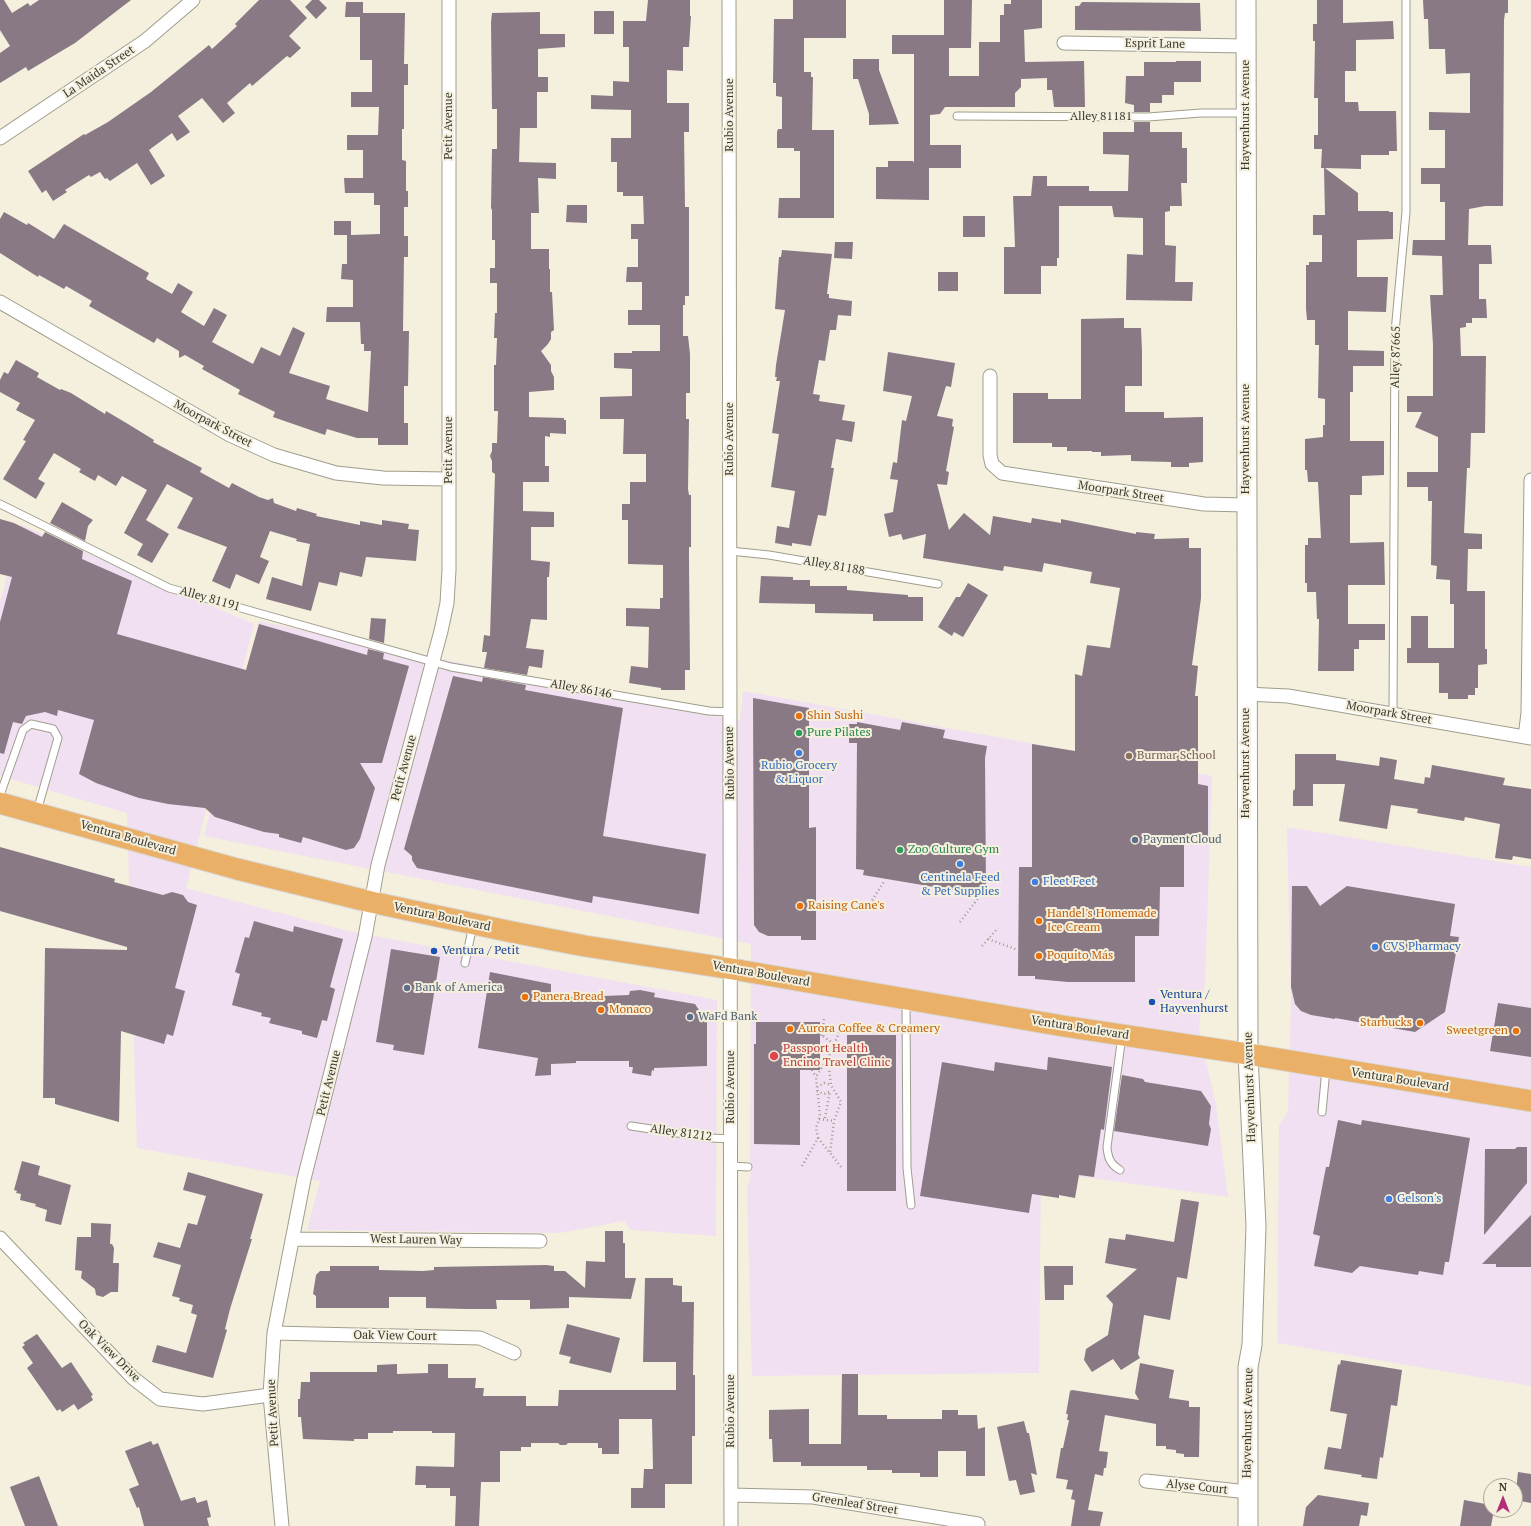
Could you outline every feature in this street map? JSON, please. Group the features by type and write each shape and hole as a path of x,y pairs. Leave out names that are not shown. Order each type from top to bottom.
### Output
{"main road":[{"name":"Hayvenhurst Avenue","path":"1246,0 1246,694 1248,1054 1256,1226 1252,1346 1248,1367 1248,1526"},
{"name":"Ventura Boulevard","path":"0,803 238,869 371,902 473,924 608,950 732,969 906,999 1531,1101"}],"street":[{"name":"La Maida Street","path":"0,138 146,40 193,0"},
{"name":"Petit Avenue","path":"282,1526 270,1395 274,1333 304,1179 362,952 378,865 433,662 447,603 449,570 449,0"},
{"name":"Rubio Avenue","path":"729,0 730,712 732,969 731,1526"},
{"name":"Esprit Lane","path":"1064,43 1246,46"},
{"name":"Moorpark Street","path":"0,302 230,435 274,455 336,473 383,478 448,479"},
{"name":"Moorpark Street","path":"990,376 990,455 992,464 996,470 1010,475 1204,504 1246,505"},
{"path":"1528,737 1531,480"},
{"name":"Moorpark Street","path":"1246,694 1288,696 1528,737"},
{"name":"Oak View Drive","path":"0,1238 133,1378 160,1399 203,1404 270,1395"},
{"name":"West Lauren Way","path":"292,1239 540,1241"},
{"name":"Oak View Court","path":"274,1333 480,1338 514,1353"},
{"name":"Alyse Court","path":"1146,1481 1248,1492"},
{"name":"Greenleaf Street","path":"731,1495 813,1497 978,1524"}],"lane":[{"name":"Alley 87665","path":"1393,714 1395,332 1406,212 1406,0"},
{"name":"Alley 81181","path":"957,116 1148,117 1201,113 1246,112"},
{"name":"Alley 81191","path":"0,504 169,588 433,662"},
{"name":"Alley 81188","path":"730,551 769,555 938,584"},
{"name":"Alley 86146","path":"433,662 701,710 730,712"},
{"path":"0,795 23,730 31,724 53,729 58,738 36,813"},
{"path":"466,963 473,924"},
{"path":"906,999 907,1168 911,1205"},
{"path":"1120,1170 1114,1166 1108,1158 1107,1147 1122,1034"},
{"path":"1322,1112 1326,1067"},
{"name":"Alley 81212","path":"631,1126 711,1138 731,1139"},
{"path":"732,1166 748,1166"}],"path":[{"path":"868,907 885,880"},
{"path":"960,922 979,897"},
{"path":"982,946 998,928"},
{"path":"988,939 1018,950"},
{"path":"824,1019 821,1035 834,1044 847,1048"},
{"path":"816,1078 828,1058 844,1022"},
{"path":"828,1058 831,1085"},
{"path":"812,1070 816,1078 817,1089 819,1119 816,1128 818,1138 842,1168"},
{"path":"817,1089 824,1083 831,1085 841,1102 834,1121 830,1153"},
{"path":"817,1089 824,1094 834,1088"},
{"path":"825,1118 830,1091"},
{"path":"819,1119 825,1118 834,1121"},
{"path":"802,1166 818,1138"}],"shaded area":[{"path":"21,525 254,624 186,888 348,931 717,1000 716,1236 631,1230 624,1221 560,1233 307,1230 320,1181 137,1148 127,813 0,776 0,602"},
{"path":"259,621 740,721 743,691 1212,776 1205,981 1199,1030 1216,1105 1228,1197 1041,1171 1039,1373 752,1376 747,1188 750,1178 751,944 204,836"},
{"path":"1287,827 1531,867 1531,1386 1277,1343 1279,1125 1288,1111 1291,1002"}],"building":[{"path":"0,0 4,0 12,13 28,3 30,6 39,0 131,0 75,43 28,71 26,67 0,83 0,53 10,46 0,30"},
{"path":"259,0 290,0 307,18 289,36 301,48 290,58 287,56 252,86 250,83 227,103 235,113 223,123 202,98 178,116 190,132 177,141 172,133 149,150 165,176 151,185 137,163 110,181 107,178 105,179 100,172 91,177 89,175 65,190 67,192 53,201 46,190 42,193 28,171 84,134 85,135 108,122 151,92 209,45 212,49 237,26 235,24"},
{"path":"312,0 319,0 327,8 316,19 305,7"},
{"path":"648,0 690,0 691,16 689,47 683,47 683,71 667,70 667,103 689,103 689,132 684,132 685,207 689,207 689,296 685,296 685,305 683,305 683,336 688,336 690,354 690,393 686,393 686,419 689,419 688,489 689,495 691,495 691,547 689,547 690,670 685,670 685,690 661,690 661,688 629,683 631,666 648,668 649,627 626,626 626,608 660,609 660,598 663,598 663,565 628,564 628,520 622,520 622,504 630,504 630,482 646,482 646,454 623,454 624,419 600,419 600,397 632,396 632,369 614,368 614,353 632,353 632,351 660,351 660,325 628,325 628,310 642,310 642,282 626,282 627,267 638,267 638,239 631,239 631,224 644,224 643,196 623,196 623,192 617,192 617,162 611,162 611,138 631,138 631,110 591,109 591,95 613,96 613,81 629,82 629,47 623,47 623,21 646,21"},
{"path":"793,0 846,0 846,38 804,38 804,72 811,72 811,77 813,77 812,130 834,130 834,218 778,218 779,198 800,198 800,151 794,151 794,148 777,148 777,132 778,129 782,129 782,97 776,96 776,83 773,83 774,19 793,19"},
{"path":"944,0 972,0 971,48 949,48 949,76 979,76 979,42 1000,42 1000,15 1004,15 1004,4 1011,4 1011,0 1042,0 1042,28 1024,30 1025,62 1084,61 1085,107 1054,107 1052,90 1047,90 1047,78 1021,79 1021,87 1015,93 1015,107 945,107 940,114 930,115 930,145 961,145 961,168 929,168 929,200 876,199 876,167 888,167 888,161 913,161 914,163 914,54 892,54 892,35 944,35"},
{"path":"1317,0 1343,0 1343,23 1393,21 1394,39 1356,40 1356,71 1345,71 1345,102 1358,102 1359,111 1396,111 1397,151 1389,151 1389,155 1361,155 1361,169 1325,168 1358,193 1358,211 1393,212 1393,239 1357,240 1357,277 1388,277 1386,312 1348,311 1348,350 1384,351 1384,366 1353,366 1353,392 1350,392 1350,441 1384,441 1384,475 1362,476 1362,495 1350,495 1350,543 1384,542 1385,585 1348,585 1348,624 1385,624 1385,640 1359,640 1359,649 1354,649 1354,671 1318,671 1319,619 1317,619 1316,592 1307,592 1307,583 1305,583 1305,545 1308,545 1308,538 1321,538 1318,482 1308,482 1307,470 1305,470 1305,439 1323,437 1323,425 1325,425 1325,399 1318,398 1319,345 1315,345 1315,320 1307,320 1306,309 1306,265 1309,265 1309,262 1322,262 1322,235 1313,235 1313,215 1325,215 1324,168 1321,168 1322,149 1314,149 1314,135 1318,135 1318,98 1314,98 1315,41 1313,41 1313,24 1317,24"},
{"path":"1423,0 1508,0 1508,13 1505,13 1504,20 1503,206 1485,206 1469,209 1468,245 1491,245 1492,264 1479,264 1479,299 1486,299 1487,318 1472,318 1472,323 1466,323 1466,327 1460,328 1461,356 1486,356 1485,433 1471,433 1470,468 1467,468 1464,533 1482,534 1482,549 1468,549 1467,591 1485,591 1485,649 1487,649 1487,664 1478,665 1478,688 1475,688 1475,695 1468,695 1468,699 1448,699 1448,693 1439,693 1439,663 1407,663 1407,648 1411,648 1411,616 1428,616 1428,648 1454,648 1454,604 1450,604 1450,580 1436,579 1437,566 1431,565 1432,501 1428,501 1428,487 1407,487 1407,472 1438,472 1438,437 1415,427 1422,412 1407,412 1407,396 1433,396 1433,345 1430,295 1443,295 1442,256 1412,255 1413,240 1445,240 1445,202 1440,202 1440,184 1421,184 1421,168 1445,168 1445,130 1429,130 1429,112 1470,113 1470,73 1446,74 1445,49 1429,49 1428,19 1424,19"},
{"path":"346,2 363,2 363,13 405,13 404,64 408,64 408,85 404,85 402,160 406,161 406,191 408,191 408,207 404,207 404,236 408,236 408,257 404,257 403,331 409,331 408,386 404,386 404,423 408,423 408,445 378,445 378,438 357,438 327,429 325,435 273,417 275,412 238,394 240,390 202,369 204,366 185,355 179,358 179,351 157,338 154,343 89,306 92,301 66,286 64,289 39,275 38,277 0,253 0,219 4,212 27,225 28,223 54,239 64,224 149,273 146,279 172,294 178,283 193,292 181,312 204,326 214,308 227,315 212,342 253,364 261,347 280,356 293,327 305,333 289,373 330,386 326,399 368,412 371,351 364,351 364,344 361,344 360,322 326,322 327,307 353,307 353,280 341,279 342,264 347,264 347,235 334,235 334,221 351,221 351,235 380,234 380,205 374,205 374,193 345,193 344,178 363,178 363,150 347,150 347,135 378,135 379,107 351,107 351,92 372,92 372,60 360,60 360,17 345,17"},
{"path":"1082,2 1200,3 1201,31 1075,30 1075,6 1079,6"},
{"path":"594,11 614,11 614,34 594,34"},
{"path":"540,12 540,34 565,34 565,47 538,49 538,77 548,77 548,92 537,92 537,128 520,128 519,162 556,163 556,179 538,178 539,213 531,213 531,249 549,249 550,292 552,292 554,330 551,332 551,339 548,344 541,351 551,365 551,371 554,377 554,390 529,392 529,417 564,418 564,420 566,420 566,434 550,433 550,437 545,436 545,466 549,466 549,482 523,482 523,511 554,512 554,527 531,527 531,560 550,562 549,577 547,577 547,620 531,619 526,648 544,650 542,668 529,666 527,675 484,668 487,652 482,652 484,635 490,636 495,474 492,472 492,461 490,456 492,451 492,443 497,443 498,411 494,411 494,365 496,365 497,338 494,338 495,313 497,313 497,283 490,283 490,268 495,268 495,240 492,240 491,208 492,149 497,149 497,109 492,109 491,22 492,13"},
{"path":"853,59 879,59 879,70 899,124 869,125 869,114 858,79 853,79"},
{"path":"1201,61 1201,82 1174,82 1174,95 1162,95 1162,103 1150,103 1150,112 1134,112 1134,105 1125,103 1126,76 1144,76 1144,62"},
{"path":"1134,122 1150,122 1150,132 1182,132 1182,148 1187,148 1187,183 1181,183 1182,206 1170,206 1170,211 1165,212 1165,245 1176,246 1175,282 1193,282 1192,301 1126,300 1127,254 1143,255 1143,218 1114,217 1112,206 1059,206 1059,258 1057,258 1057,266 1041,266 1041,294 1004,294 1004,247 1015,247 1013,196 1031,196 1033,176 1047,176 1047,186 1089,186 1089,191 1128,191 1129,155 1103,154 1103,132 1134,132"},
{"path":"567,205 587,205 587,223 566,222"},
{"path":"963,216 985,216 985,237 963,237"},
{"path":"835,242 853,242 852,259 834,258"},
{"path":"782,250 832,254 827,294 829,294 829,298 852,301 851,316 838,315 836,330 830,330 825,361 819,360 813,394 820,395 819,401 845,405 842,420 855,422 852,442 836,439 831,468 834,468 826,516 818,515 811,546 792,543 792,546 775,543 777,526 789,528 795,491 771,487 779,434 772,433 780,381 776,381 777,377 775,377 785,310 775,309 779,257 781,257"},
{"path":"938,272 958,272 958,291 938,291"},
{"path":"1124,318 1124,328 1141,328 1142,351 1142,386 1125,386 1125,412 1164,412 1164,418 1203,417 1203,462 1189,463 1189,467 1171,467 1171,462 1131,461 1131,455 1101,456 1101,452 1067,451 1067,447 1052,447 1052,443 1013,443 1013,393 1048,393 1048,399 1081,399 1081,319"},
{"path":"888,352 955,363 951,387 946,386 937,416 953,419 952,426 954,427 946,471 949,472 947,485 937,484 949,530 964,513 990,535 993,516 1031,523 1032,518 1061,523 1061,519 1136,534 1136,532 1155,534 1154,539 1189,538 1189,548 1201,548 1201,598 1192,665 1198,666 1195,696 1198,696 1198,784 1208,786 1208,838 1184,838 1184,887 1160,887 1159,936 1135,936 1135,982 1068,982 1035,979 1035,976 1018,976 1019,867 1032,867 1032,744 1075,751 1075,674 1082,676 1087,645 1110,648 1120,588 1090,583 1092,572 1044,563 1042,572 1004,566 1003,571 923,558 926,534 903,540 901,534 889,537 884,514 893,512 898,480 890,479 893,462 897,463 902,420 906,421 912,396 883,391"},
{"path":"16,360 39,373 37,377 60,390 61,389 71,393 105,414 106,411 154,440 153,442 202,468 200,472 229,488 232,483 259,497 268,500 273,498 274,503 296,511 297,508 317,514 316,516 360,525 360,521 382,525 382,520 409,524 408,529 419,530 416,561 366,557 362,577 340,572 337,586 319,582 311,611 266,599 272,577 302,586 310,544 296,541 297,539 270,531 260,557 269,561 259,584 236,574 230,589 212,581 227,547 177,528 193,498 167,484 146,520 169,534 152,563 137,555 143,544 124,533 147,490 122,476 116,486 98,475 95,481 79,472 81,469 54,453 38,479 45,483 36,499 3,479 26,441 23,440 35,420 16,410 20,403 0,392 0,380 4,372 8,374"},
{"path":"62,502 93,520 88,526 85,541 50,523"},
{"path":"0,519 14,523 42,537 45,532 83,551 82,559 132,581 117,634 246,670 259,624 367,655 368,649 384,653 383,659 409,666 382,763 360,763 375,788 360,839 354,848 346,850 303,837 301,843 279,837 279,834 264,832 215,817 205,808 168,804 139,798 96,783 79,774 94,720 58,710 57,716 45,712 26,716 22,724 13,722 4,754 0,753 0,622 12,577 0,574"},
{"path":"761,576 793,577 793,580 810,580 810,586 847,586 847,590 908,595 908,597 923,597 923,621 873,621 873,614 815,613 815,604 759,603"},
{"path":"968,583 988,595 963,637 954,632 952,636 938,627 956,597 960,597"},
{"path":"371,618 386,619 384,643 369,639"},
{"path":"453,676 482,682 483,677 526,685 525,690 623,708 603,836 706,854 699,914 593,896 592,903 417,868 412,860 412,856 404,849"},
{"path":"753,698 809,708 809,828 816,827 816,940 801,940 801,936 768,936 759,932 754,925"},
{"path":"857,722 900,730 902,722 945,730 943,738 987,746 985,758 986,891 977,889 976,894 863,875 864,870 856,869 857,743 849,743 849,724 857,724"},
{"path":"1295,754 1336,754 1336,760 1379,766 1380,757 1397,760 1394,779 1424,784 1425,777 1430,778 1432,765 1505,778 1503,785 1531,789 1531,859 1513,856 1512,860 1495,858 1500,824 1465,817 1464,821 1417,813 1418,809 1391,805 1387,829 1339,821 1345,784 1313,784 1313,806 1293,806 1293,791 1295,789"},
{"path":"0,847 115,879 114,882 163,895 172,892 183,895 188,902 197,905 175,988 185,991 173,1036 167,1034 164,1044 121,1031 119,1122 55,1104 55,1098 43,1098 45,948 127,950 127,947 0,911"},
{"name":"CVS Pharmacy","path":"1292,886 1307,886 1320,906 1347,886 1455,904 1450,936 1459,937 1445,1012 1415,1032 1311,1015 1301,1011 1295,1004 1291,987"},
{"path":"254,921 293,932 294,926 343,939 330,987 335,989 327,1021 322,1020 317,1038 302,1034 302,1031 269,1023 271,1018 261,1016 262,1013 232,1005 240,974 235,972 245,937 249,938"},
{"path":"391,949 440,957 424,1055 393,1050 394,1045 376,1042"},
{"path":"490,972 551,984 551,998 629,995 630,991 640,990 655,993 654,997 695,1004 703,1016 707,1016 707,1066 654,1068 651,1076 632,1073 633,1067 629,1067 629,1061 576,1061 576,1063 551,1064 551,1075 535,1076 538,1058 478,1048"},
{"path":"1498,1003 1531,1008 1531,1057 1490,1051"},
{"path":"756,1022 820,1022 820,1070 800,1070 800,1145 754,1144 754,1044 756,1044"},
{"path":"847,1035 896,1035 896,1191 847,1191"},
{"path":"1048,1057 1112,1067 1104,1130 1101,1129 1094,1177 1079,1175 1075,1198 1059,1195 1059,1198 1032,1194 1029,1213 920,1196 942,1062 994,1071 995,1062 1047,1070"},
{"path":"1122,1075 1143,1079 1145,1082 1201,1091 1211,1106 1209,1124 1211,1129 1208,1146 1114,1131"},
{"name":"Gelson's","path":"1338,1120 1361,1125 1362,1120 1470,1138 1449,1262 1445,1262 1443,1275 1419,1271 1418,1275 1360,1266 1352,1273 1314,1266 1320,1236 1313,1234 1326,1167 1329,1167"},
{"path":"1517,1147 1527,1147 1527,1183 1484,1235 1485,1149 1515,1149"},
{"path":"22,1161 40,1166 38,1175 71,1185 61,1225 45,1221 47,1210 35,1206 36,1204 20,1200 21,1194 16,1193 17,1191 14,1190"},
{"path":"188,1172 263,1194 250,1239 252,1239 230,1309 225,1329 227,1330 213,1378 152,1362 157,1345 186,1353 197,1315 191,1313 193,1305 179,1301 180,1298 172,1296 181,1265 153,1257 158,1242 180,1248 188,1223 197,1225 206,1196 183,1190"},
{"path":"1181,1199 1199,1202 1187,1279 1177,1277 1170,1320 1144,1315 1138,1354 1140,1358 1121,1370 1113,1359 1092,1372 1084,1360 1086,1349 1108,1335 1113,1304 1106,1296 1137,1269 1105,1263 1109,1238 1125,1240 1126,1234 1174,1242"},
{"path":"1531,1215 1531,1267 1496,1267 1496,1264 1482,1264"},
{"path":"91,1223 111,1224 110,1244 112,1244 114,1248 113,1263 119,1263 118,1292 111,1292 103,1297 96,1295 95,1289 81,1278 82,1271 75,1270 77,1237 91,1237"},
{"path":"605,1231 623,1231 623,1243 625,1243 625,1278 636,1278 631,1299 569,1297 569,1308 530,1309 530,1300 496,1300 497,1309 467,1309 426,1308 426,1297 389,1297 389,1308 316,1308 316,1296 313,1294 316,1275 320,1271 330,1271 330,1266 379,1266 379,1270 423,1271 434,1270 434,1267 546,1265 554,1266 554,1271 565,1271 585,1288 586,1261 605,1262"},
{"path":"1044,1266 1073,1266 1073,1285 1064,1285 1064,1300 1045,1300"},
{"path":"645,1278 673,1278 673,1285 682,1286 682,1302 694,1302 693,1375 695,1375 695,1436 692,1436 692,1484 665,1484 665,1508 631,1508 631,1488 643,1488 644,1469 653,1469 652,1419 619,1419 619,1454 602,1454 602,1448 598,1448 598,1443 568,1443 566,1445 560,1445 558,1443 531,1443 531,1447 521,1447 521,1451 500,1451 500,1482 481,1482 479,1526 455,1526 456,1496 450,1496 450,1488 426,1488 426,1485 415,1485 416,1466 454,1467 455,1433 432,1433 432,1431 393,1431 393,1433 368,1433 368,1439 354,1439 354,1441 303,1439 301,1417 298,1417 298,1399 300,1399 301,1382 310,1382 310,1372 377,1372 377,1365 397,1364 397,1374 428,1373 428,1364 448,1364 448,1378 476,1378 475,1388 484,1388 483,1396 526,1396 526,1406 558,1406 559,1390 676,1390 676,1362 643,1362"},
{"path":"567,1324 620,1338 611,1373 569,1363 571,1357 559,1354"},
{"path":"37,1334 62,1368 71,1362 93,1395 91,1396 93,1400 78,1410 74,1404 62,1412 60,1409 57,1411 27,1368 33,1363 22,1347 25,1345 23,1343"},
{"path":"1341,1360 1402,1370 1397,1406 1391,1405 1383,1458 1380,1457 1377,1479 1324,1469 1328,1447 1341,1449 1347,1414 1330,1411 1338,1364 1340,1365"},
{"path":"1140,1363 1174,1370 1169,1398 1189,1401 1189,1407 1200,1407 1199,1457 1184,1457 1184,1454 1176,1453 1176,1450 1166,1449 1166,1446 1156,1446 1156,1424 1105,1415 1099,1451 1108,1452 1106,1468 1104,1468 1103,1476 1095,1474 1088,1510 1103,1512 1100,1526 1071,1526 1075,1500 1071,1499 1073,1490 1066,1489 1068,1480 1056,1478 1061,1448 1063,1448 1069,1420 1067,1420 1068,1414 1066,1414 1070,1391 1072,1390 1139,1400 1135,1393"},
{"path":"842,1374 858,1374 858,1415 887,1415 887,1419 942,1419 942,1410 958,1410 958,1415 977,1415 978,1429 985,1427 985,1476 966,1476 966,1451 938,1451 938,1477 920,1477 920,1473 892,1473 892,1470 867,1470 867,1466 801,1466 801,1462 773,1462 772,1439 769,1439 769,1410 809,1409 809,1444 841,1444"},
{"path":"1024,1421 1027,1433 1029,1433 1037,1475 1031,1473 1035,1492 1020,1495 1016,1480 1009,1481 997,1427"},
{"path":"151,1441 153,1445 158,1443 181,1501 195,1497 197,1503 207,1500 211,1517 207,1518 209,1526 144,1526 139,1507 137,1508 129,1489 139,1485 125,1451"},
{"path":"1518,1472 1531,1474 1531,1503 1523,1502 1523,1478 1517,1478"},
{"path":"39,1476 58,1526 25,1526 10,1487"},
{"path":"1318,1495 1369,1503 1367,1516 1361,1515 1359,1526 1303,1526 1306,1507"},
{"path":"1464,1500 1483,1504 1483,1518 1492,1518 1491,1526 1460,1526"}],"place":[{"name":"Shin Sushi","path":"799,716"},
{"name":"Pure Pilates","path":"799,733"},
{"name":"Rubio Grocery & Liquor","path":"799,753"},
{"name":"Burmar School","path":"1129,756"},
{"name":"PaymentCloud","path":"1135,840"},
{"name":"Zoo Culture Gym","path":"900,850"},
{"name":"Centinela Feed & Pet Supplies","path":"960,864"},
{"name":"Fleet Feet","path":"1035,882"},
{"name":"Raising Cane's","path":"800,906"},
{"name":"Handel's Homemade Ice Cream","path":"1039,921"},
{"name":"CVS Pharmacy","path":"1375,947"},
{"name":"Ventura / Petit","path":"434,951"},
{"name":"Poquito Más","path":"1039,956"},
{"name":"Bank of America","path":"407,988"},
{"name":"Panera Bread","path":"525,997"},
{"name":"Ventura / Hayvenhurst","path":"1152,1002"},
{"name":"Monaco","path":"601,1010"},
{"name":"WaFd Bank","path":"690,1017"},
{"name":"Starbucks","path":"1420,1023"},
{"name":"Aurora Coffee & Creamery","path":"790,1029"},
{"name":"Sweetgreen","path":"1516,1031"},
{"name":"Passport Health Encino Travel Clinic","path":"774,1056"},
{"name":"Gelson's","path":"1389,1199"}]}
